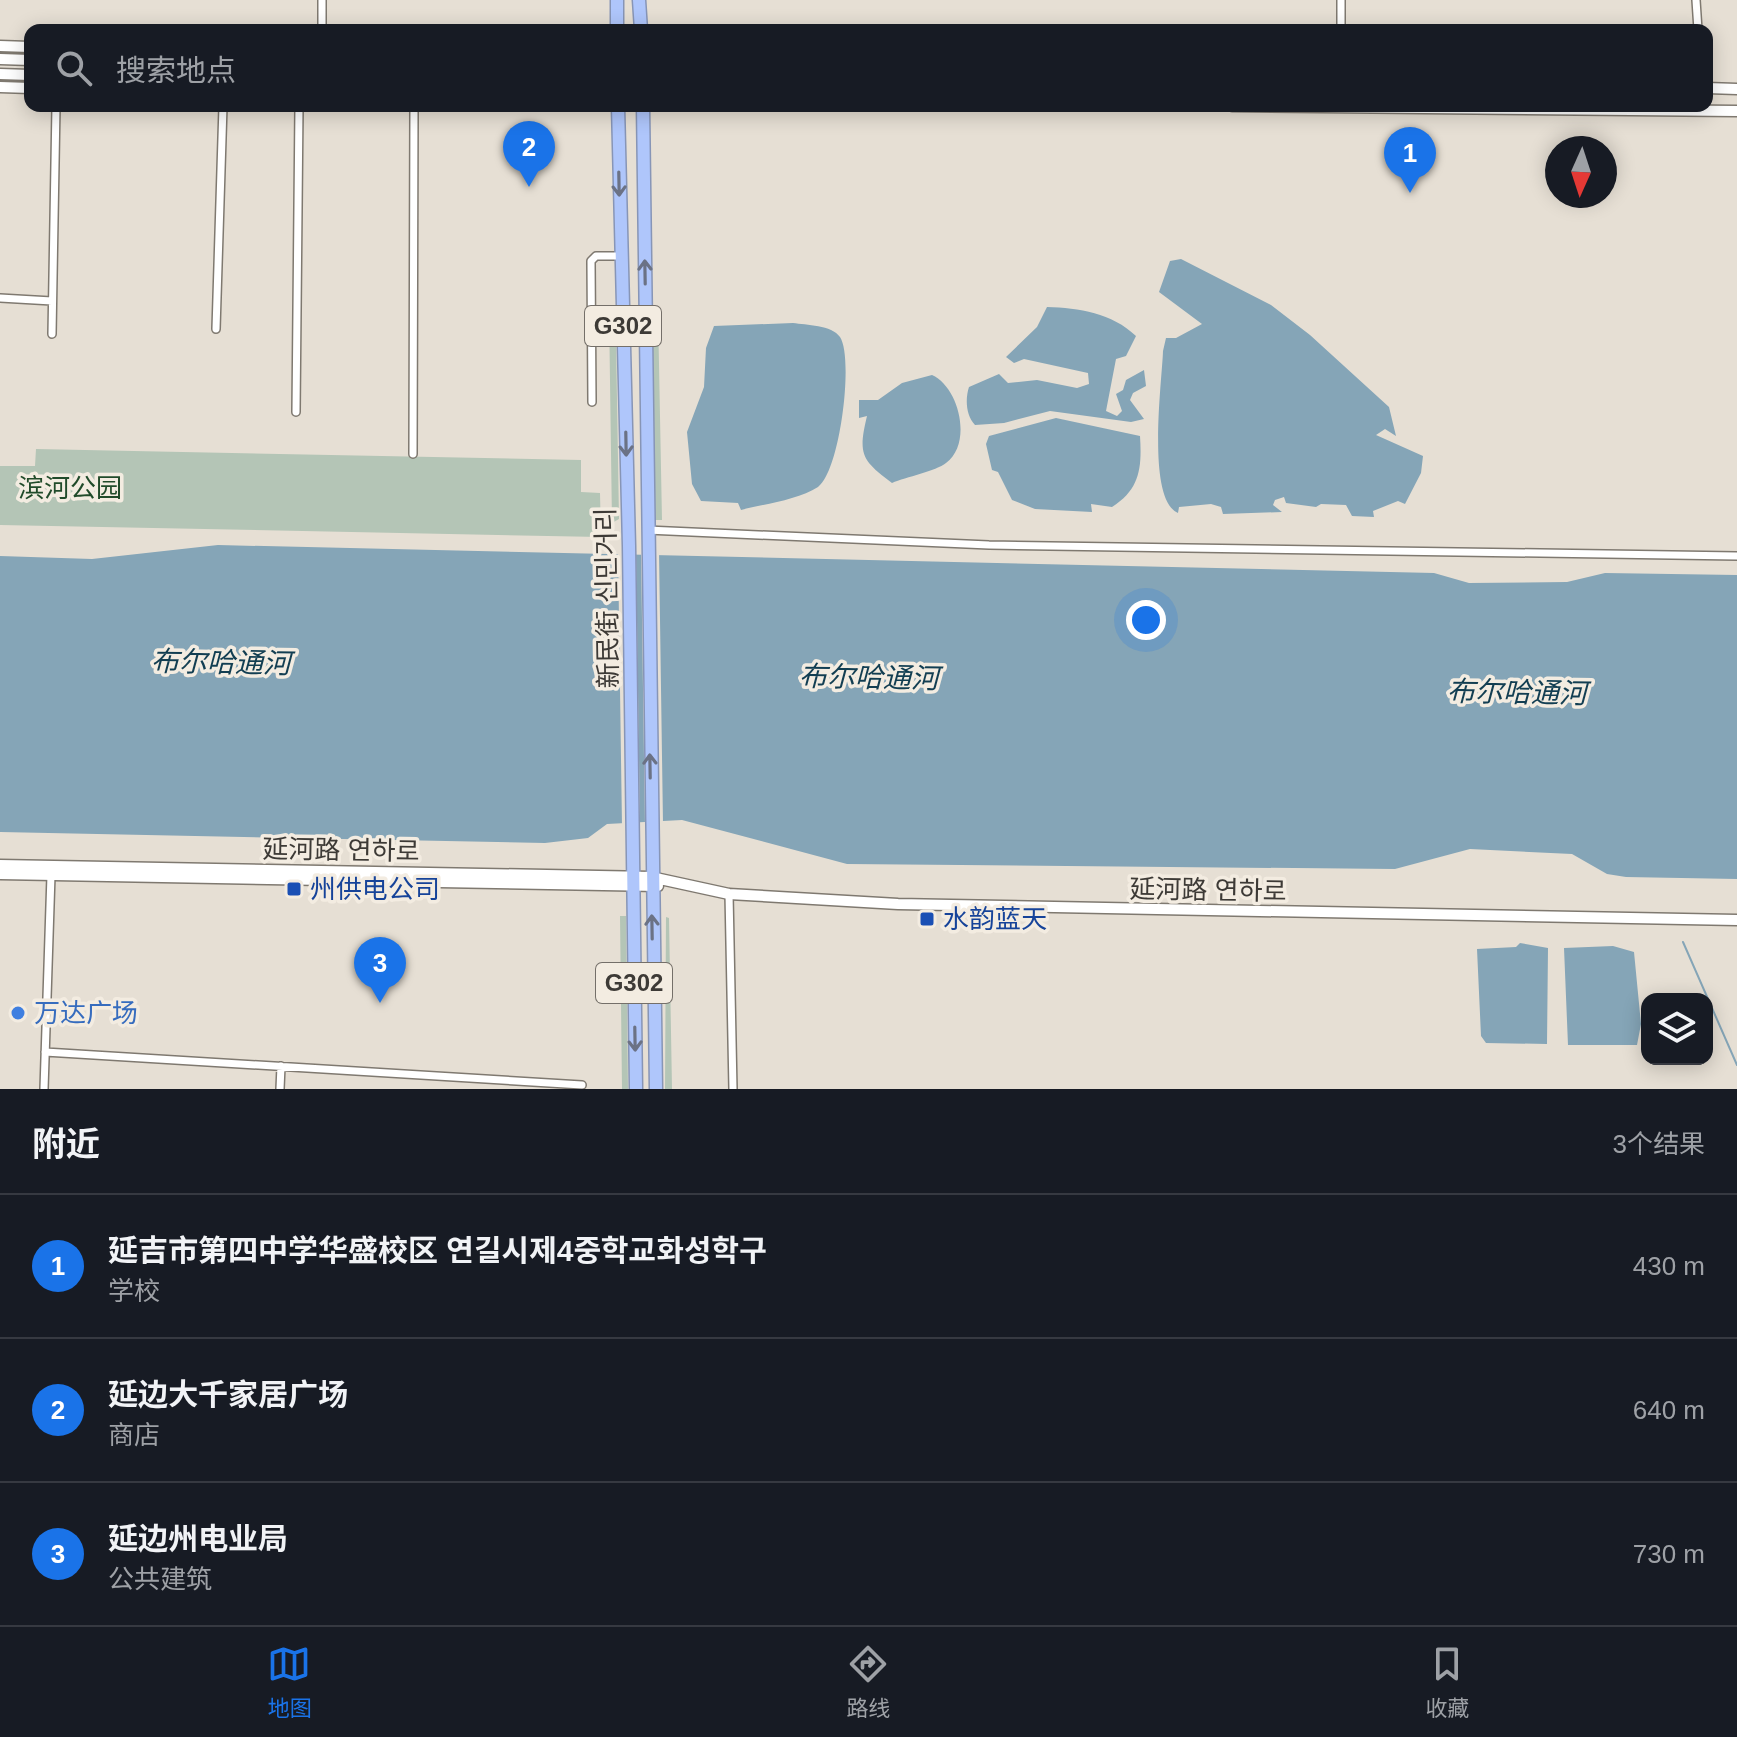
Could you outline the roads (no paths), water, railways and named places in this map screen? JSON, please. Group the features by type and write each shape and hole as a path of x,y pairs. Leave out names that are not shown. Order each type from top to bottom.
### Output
{"highway":[{"path":"617,0 617,24"},
{"path":"639,0 641,24"},
{"name":"新民街 신민거리","path":"618,112 629,546 636,1089"},
{"name":"新民街 신민거리","path":"643,112 656,1089"},
{"path":"628,524 647,527"}],"main road":[{"path":"0,46 24,47"},
{"path":"0,59 24,60"},
{"path":"0,74 24,75"},
{"path":"0,87 24,88"},
{"path":"1713,88 1737,89"},
{"path":"1713,111 1737,111"},
{"name":"延河路 연하로","path":"0,865 633,882"},
{"name":"延河路 연하로","path":"0,874 652,882 729,894 898,904 1737,920"}],"street":[{"path":"322,0 322,24"},
{"path":"1341,0 1341,24"},
{"path":"1696,0 1698,24"},
{"path":"52,334 56,112"},
{"path":"216,329 223,112"},
{"path":"296,412 299,112"},
{"path":"413,454 414,112"},
{"path":"592,402 591,261 596,256 621,256"},
{"path":"0,298 52,301"},
{"path":"647,527 1005,545 1737,556"},
{"path":"44,1089 51,875"},
{"path":"729,894 733,1089"},
{"path":"45,1052 582,1085"},
{"path":"280,1089 281,1066"}],"water":[{"path":"1181,259 1271,305 1310,335 1389,407 1396,436 1385,429 1376,435 1423,456 1421,473 1405,504 1398,501 1373,511 1374,517 1352,516 1346,505 1321,504 1316,507 1286,503 1284,497 1275,500 1273,505 1282,512 1223,514 1221,507 1211,504 1179,507 1178,513 1168,503 1162,486 1158,438 1163,351 1166,338 1176,338 1202,324 1159,292 1170,261"},
{"path":"1047,307 1094,313 1127,328 1136,336 1126,356 1116,359 1106,411 1117,416 1122,411 1116,394 1123,390 1126,380 1144,370 1146,386 1133,393 1130,400 1144,419 1131,422 1050,411 1004,423 975,425 967,407 969,387 999,374 1008,383 1037,380 1077,388 1089,384 1088,373 1024,359 1014,363 1006,357 1037,327"},
{"path":"793,323 831,330 840,337 844,349 846,367 842,414 833,460 826,477 818,487 801,495 741,510 738,503 701,501 692,484 687,432 704,387 706,348 714,326"},
{"path":"932,375 941,381 955,403 961,430 959,442 946,463 892,483 864,455 867,416 859,418 859,400 878,400 902,383"},
{"path":"1056,418 1140,436 1139,468 1134,485 1112,507 1091,504 1092,512 1035,509 1012,500 998,472 992,470 986,444 989,436"},
{"name":"布尔哈通河","path":"218,545 1434,573 1469,583 1567,582 1605,573 1737,575 1737,879 1626,877 1607,874 1572,854 1470,849 1395,869 847,864 682,820 607,824 588,838 545,843 0,832 0,556 92,559"},
{"path":"1520,943 1548,948 1547,1044 1486,1043 1481,1036 1477,949 1516,947"},
{"path":"1613,946 1634,952 1641,1024 1637,1045 1568,1045 1564,948"}],"waterway":[{"path":"1683,942 1737,1065"}],"place":[{"name":"延边大千家居广场","path":"529,187"},
{"name":"延吉市第四中学华盛校区 연길시제4중학교화성학구","path":"1410,193"},
{"name":"州供电公司","path":"294,889"},
{"name":"水韵蓝天","path":"927,919"},
{"name":"延边州电业局","path":"380,1003"},
{"name":"万达广场","path":"18,1013"}],"park label":[{"name":"滨河公园","path":"70,488"}]}
